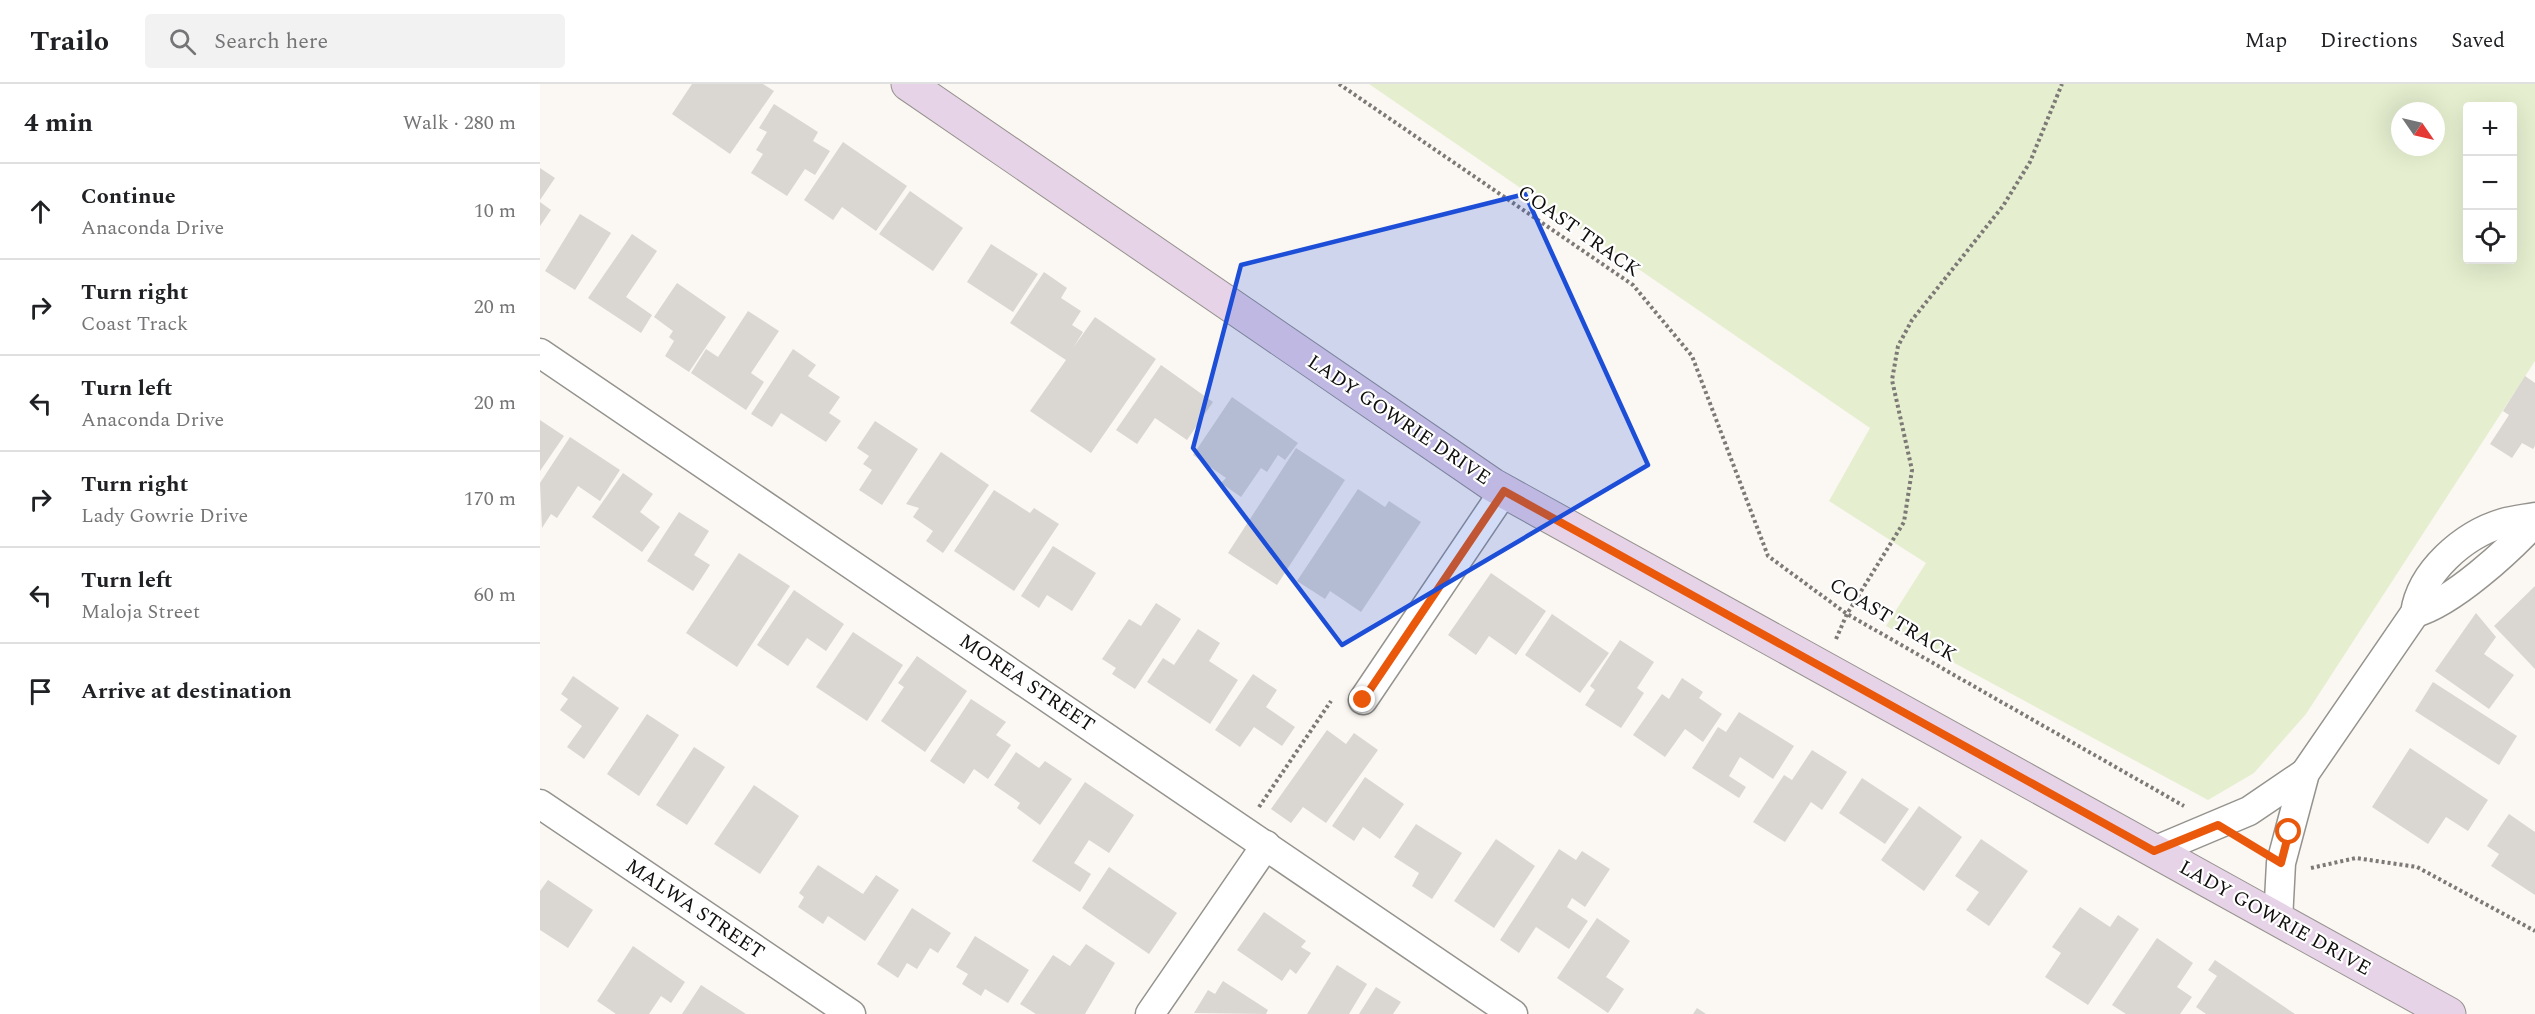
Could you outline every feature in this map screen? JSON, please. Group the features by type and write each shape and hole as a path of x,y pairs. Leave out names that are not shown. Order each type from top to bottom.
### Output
{"main road":[{"name":"LADY GOWRIE DRIVE","path":"908,84 1504,491 2449,1014"}],"street":[{"name":"MOREA STREET","path":"540,353 1513,1014"},
{"path":"1363,700 1504,491"},
{"path":"2278,920 2281,863 2305,772 2415,613 2418,596 2448,556 2502,524 2535,517"},
{"path":"2415,613 2430,609 2446,598 2514,545 2535,522"},
{"path":"2154,851 2249,811 2305,772"},
{"name":"MALWA STREET","path":"540,804 851,1014"},
{"path":"1150,1014 1266,846"}],"path":[{"name":"COAST TRACK","path":"1339,84 1633,285 1692,356 1768,556 1847,614 2218,825"},
{"path":"1824,669 1847,614 1904,522 1912,470 1892,380 1898,346 1912,320 2008,197 2030,162 2062,84"},
{"path":"1257,810 1331,701"},
{"path":"2281,863 2315,869 2356,858 2417,867 2535,931"}],"highlighted area":[{"path":"1525,194 1648,465 1342,645 1193,448 1241,265"}],"green space":[{"path":"1369,84 2535,84 2535,361 2306,714 2254,773 2208,800 1886,626 1926,563 1829,501 1870,428"}],"building":[{"path":"692,84 763,84 774,91 730,154 672,114"},
{"path":"774,104 818,132 813,141 830,151 815,175 805,169 787,196 751,173 763,154 756,150 767,132 759,128"},
{"path":"843,142 907,186 876,231 842,207 833,220 804,200"},
{"path":"540,168 555,178 540,200"},
{"path":"910,191 963,228 933,271 879,234"},
{"path":"540,202 551,210 540,226"},
{"path":"580,214 611,233 575,290 545,271"},
{"path":"632,234 657,251 626,297 652,315 641,333 588,298"},
{"path":"991,244 1038,274 1013,312 967,282"},
{"path":"1044,272 1067,288 1061,298 1081,311 1072,325 1083,332 1073,348 1095,317 1156,359 1091,453 1030,411 1066,360 1010,323"},
{"path":"677,283 726,317 689,372 665,356 674,341 669,337 673,331 654,317"},
{"path":"748,311 779,331 751,373 764,382 746,410 691,373 706,349 718,357"},
{"path":"793,349 816,365 808,376 840,397 829,413 841,421 826,442 781,413 772,427 751,414"},
{"path":"1161,365 1213,402 1187,440 1155,418 1137,444 1116,430"},
{"path":"2525,376 2535,383 2535,446 2533,449 2522,443 2512,458 2490,444 2509,415 2503,411"},
{"path":"1232,397 1298,443 1285,460 1278,455 1267,472 1261,468 1241,497 1221,483 1226,478 1193,455"},
{"path":"540,420 564,436 540,471"},
{"path":"875,421 918,449 882,505 859,490 872,470 863,464 869,456 857,448"},
{"path":"570,437 620,470 600,501 578,486 557,518 551,514 542,528 540,483"},
{"path":"1296,448 1345,480 1277,585 1228,553"},
{"path":"941,452 989,485 943,553 926,541 933,531 913,517 919,508 906,504"},
{"path":"623,473 653,494 640,512 660,527 642,552 592,517"},
{"path":"1358,489 1385,507 1389,501 1421,522 1361,612 1330,591 1325,599 1297,581"},
{"path":"994,490 1030,513 1034,508 1059,524 1014,591 954,551"},
{"path":"679,512 709,531 694,555 710,565 693,591 647,561"},
{"path":"1053,546 1096,573 1072,611 1047,595 1039,608 1021,596"},
{"path":"739,553 790,586 737,667 686,633"},
{"path":"1491,573 1546,611 1516,655 1489,636 1476,655 1448,635"},
{"path":"2535,586 2535,669 2494,626"},
{"path":"794,590 844,624 826,651 807,638 788,666 757,645"},
{"path":"1156,603 1181,619 1135,689 1112,674 1116,668 1102,659 1129,619 1141,626"},
{"path":"2476,613 2496,637 2484,654 2514,675 2489,709 2435,671"},
{"path":"1552,614 1609,653 1580,693 1525,655"},
{"path":"1198,629 1220,643 1209,661 1238,680 1210,724 1147,682 1163,658 1174,665"},
{"path":"853,632 903,665 867,721 816,687"},
{"path":"1620,640 1654,662 1637,688 1644,693 1621,728 1585,705 1595,690 1590,686"},
{"path":"917,656 967,691 925,752 881,721 904,687 898,683"},
{"path":"1253,674 1277,690 1266,707 1295,727 1282,746 1254,727 1240,747 1215,730"},
{"path":"573,676 619,708 584,759 567,747 582,726 560,710 568,699 561,694"},
{"path":"1682,678 1703,692 1699,698 1722,714 1703,742 1685,729 1665,757 1633,735 1662,694 1669,699"},
{"path":"2433,682 2517,736 2499,765 2415,711"},
{"path":"971,699 1006,722 996,735 1011,745 988,779 974,769 964,784 930,761"},
{"path":"1739,712 1794,746 1773,779 1740,757 1729,776 1746,787 1739,798 1692,768 1718,727 1726,732"},
{"path":"647,714 679,735 639,796 607,774"},
{"path":"1327,730 1346,744 1354,733 1378,750 1326,823 1303,807 1291,823 1271,809"},
{"path":"694,747 725,767 687,825 656,805"},
{"path":"2410,748 2488,800 2468,831 2446,817 2428,844 2372,807"},
{"path":"1812,750 1847,772 1822,810 1811,802 1785,842 1753,822 1784,775 1792,780"},
{"path":"1016,752 1039,768 1045,761 1072,779 1040,825 1017,808 1020,803 994,785"},
{"path":"1365,777 1404,804 1380,839 1363,827 1354,841 1332,826"},
{"path":"1862,778 1909,809 1885,844 1839,813"},
{"path":"1085,782 1134,815 1109,853 1089,840 1074,863 1091,874 1080,892 1032,861"},
{"path":"754,785 799,816 760,874 714,844"},
{"path":"1919,806 1962,837 1924,891 1881,860"},
{"path":"2509,814 2535,832 2535,895 2491,866 2499,854 2487,846"},
{"path":"1416,824 1462,853 1432,899 1412,886 1419,873 1394,857"},
{"path":"1496,839 1535,866 1494,928 1454,901"},
{"path":"1981,839 2028,871 1989,926 1966,910 1979,892 1955,876"},
{"path":"1559,849 1576,860 1582,851 1610,869 1585,907 1572,898 1567,907 1588,921 1569,949 1536,927 1519,953 1500,940"},
{"path":"818,865 863,894 876,875 899,890 865,941 828,916 823,924 798,907 804,897 799,893"},
{"path":"1109,867 1177,913 1149,954 1082,908"},
{"path":"548,880 593,910 568,948 540,930 540,891"},
{"path":"2080,907 2110,927 2118,915 2139,929 2088,1005 2045,977 2061,953 2052,947"},
{"path":"912,908 951,933 938,953 930,948 917,969 907,963 898,978 877,964"},
{"path":"1264,912 1306,941 1301,947 1311,953 1296,974 1290,969 1282,981 1237,950"},
{"path":"1597,918 1630,941 1606,977 1624,989 1608,1013 1557,978"},
{"path":"975,936 1029,970 1008,1003 985,989 981,996 962,984 968,974 956,967"},
{"path":"2157,938 2193,963 2177,987 2192,997 2180,1014 2126,1014 2112,1005"},
{"path":"1086,944 1115,963 1085,1014 1036,1014 1020,1004 1053,955 1070,966"},
{"path":"633,946 685,982 671,1003 661,996 649,1014 616,1014 597,1001"},
{"path":"2215,960 2295,1014 2206,1014 2196,1007 2217,976 2208,970"},
{"path":"1337,965 1367,984 1349,1014 1307,1014"},
{"path":"1223,981 1268,1010 1266,1014 1194,1013 1208,990 1215,994"},
{"path":"701,985 746,1014 682,1014"},
{"path":"1376,987 1401,1002 1393,1014 1359,1014"},
{"path":"1697,1008 1706,1014 1693,1014"}],"route":[{"path":"1363,700 1504,491 2154,851 2218,825 2281,863 2289,832"}]}
